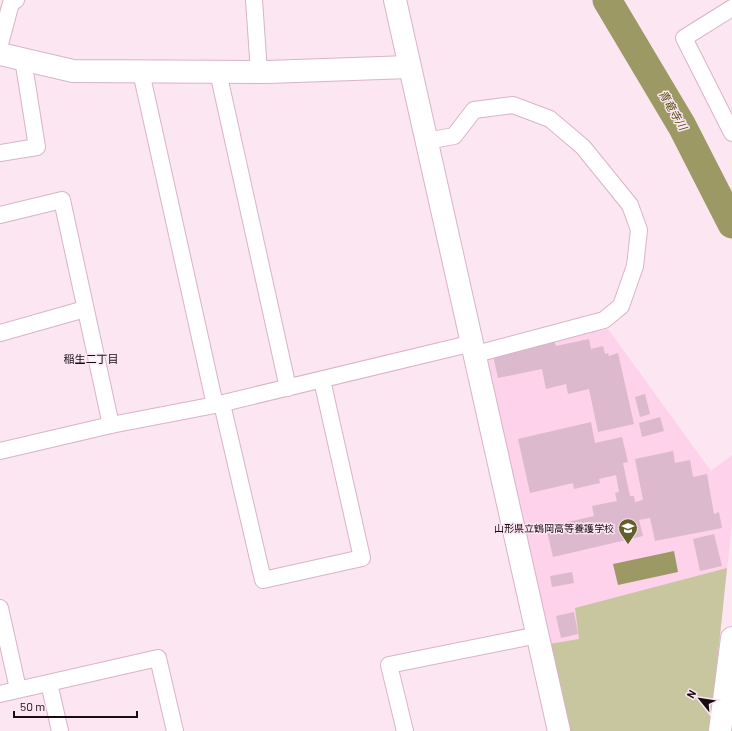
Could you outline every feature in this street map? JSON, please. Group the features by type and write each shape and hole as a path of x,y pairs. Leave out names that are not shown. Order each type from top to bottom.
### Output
{"street":[{"path":"0,44 11,3 16,0"},
{"path":"254,0 259,72"},
{"path":"395,0 559,731"},
{"path":"732,8 684,38 732,133"},
{"path":"0,54 73,71 259,72 409,67"},
{"path":"0,153 37,147 23,60"},
{"path":"141,72 219,405 263,580 362,558 322,380"},
{"path":"218,72 288,388"},
{"path":"0,451 111,425 219,405 322,380 474,349 604,320 621,306 636,266 639,230 630,205 583,147 550,119 513,105 474,110 454,136 426,141"},
{"path":"0,215 62,200 84,309 111,425"},
{"path":"0,333 84,309"},
{"path":"0,608 18,689"},
{"path":"405,731 389,665 538,635"},
{"path":"720,731 732,638"},
{"path":"0,694 158,658 175,731"},
{"path":"49,683 60,731"}],"shaded area":[{"name":"山形県立鶴岡高等養護学校","path":"608,329 711,471 732,455 732,523 710,731 569,731 484,355"},
{"path":"674,551 678,572 618,585 613,564"},
{"path":"727,568 710,731 569,731 549,644 579,639 575,608"}],"building":[{"path":"589,339 591,349 603,346 605,354 608,353 609,356 618,353 634,424 598,432 589,389 568,394 566,384 546,389 542,369 498,378 493,355 554,341 556,346"},
{"path":"645,394 650,414 640,417 635,397"},
{"path":"660,417 664,431 642,437 639,423"},
{"path":"591,422 595,443 622,437 628,462 623,463 630,496 634,496 635,502 643,500 635,459 673,451 675,463 690,460 693,477 707,474 714,514 719,512 722,528 655,541 650,518 639,520 643,536 553,557 546,527 594,516 592,506 617,501 615,493 619,492 616,475 599,479 600,483 574,489 573,483 530,493 518,439"},
{"path":"714,534 722,566 700,571 693,539"},
{"path":"572,572 574,583 552,587 550,576"},
{"path":"574,612 578,634 561,638 556,616"}],"waterway":[{"name":"青竜寺川","path":"607,0 682,126 732,224"}],"place":[{"name":"山形県立鶴岡高等養護学校","path":"628,545"}],"district":[{"name":"稲生二丁目","path":"91,359"}]}
